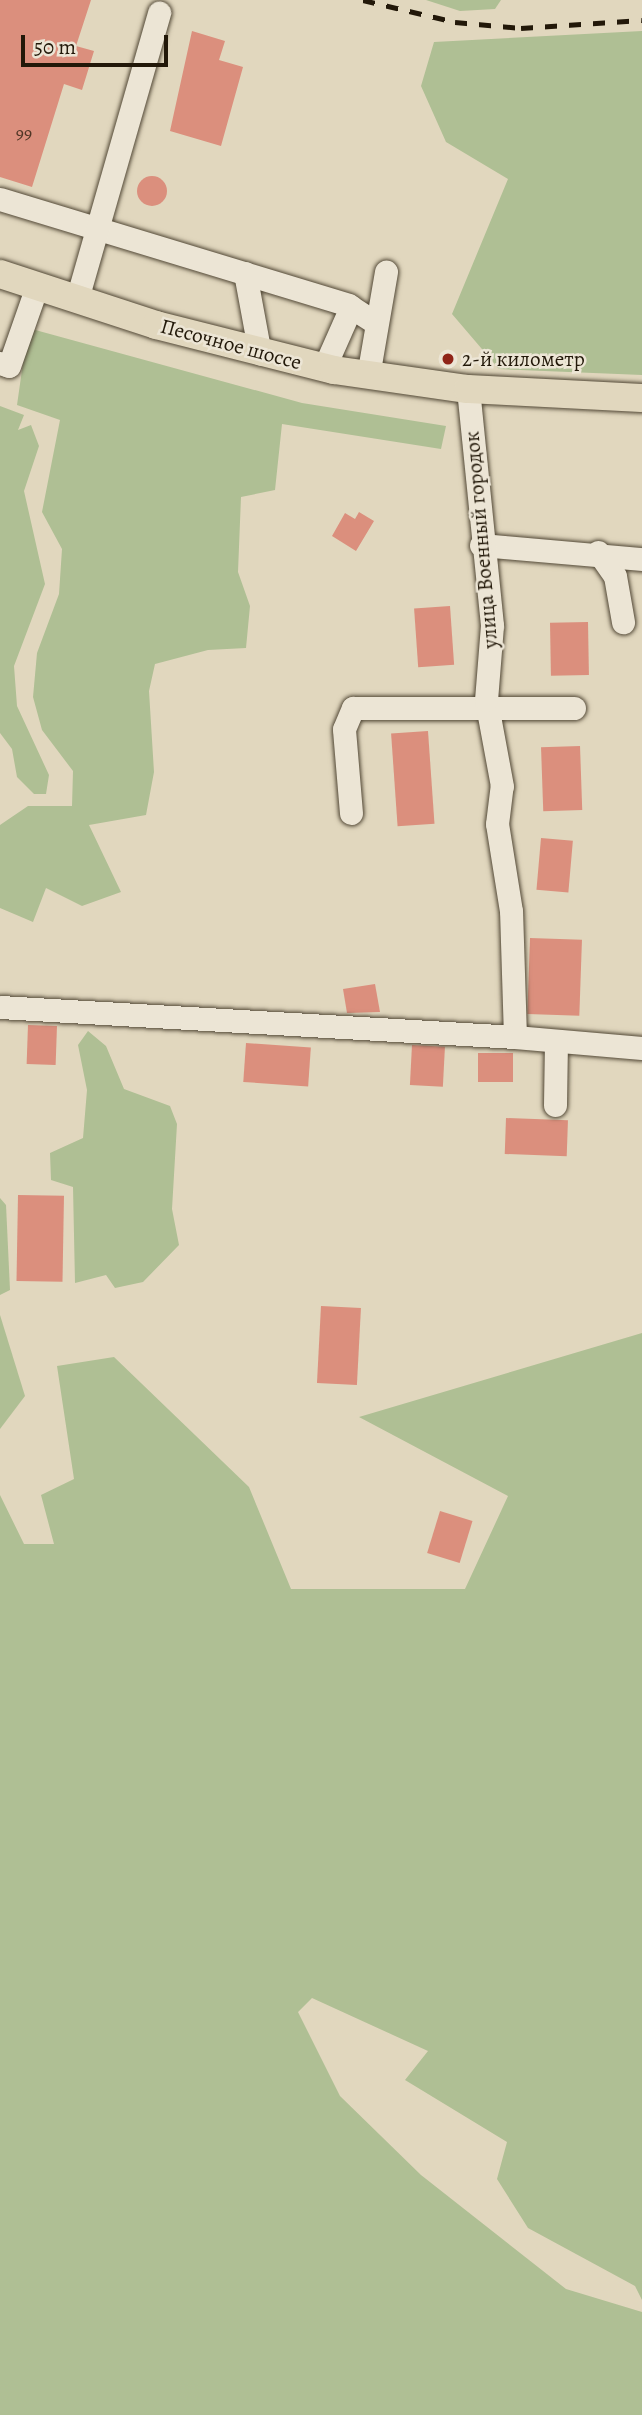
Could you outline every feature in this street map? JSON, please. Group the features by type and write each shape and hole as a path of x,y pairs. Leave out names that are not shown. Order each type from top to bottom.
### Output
{"main road":[{"name":"Песочное шоссе","path":"0,274 260,354 324,368 468,390 642,398"}],"street":[{"path":"77,299 159,13"},
{"path":"0,199 95,232 245,273 351,307 374,322"},
{"path":"368,376 374,322 386,272"},
{"path":"245,273 260,354"},
{"path":"0,363 9,366 37,286"},
{"path":"324,368 351,307"},
{"name":"улица Военный городок","path":"468,390 481,545 492,625 488,711 502,786 500,855 511,911 515,1037"},
{"path":"481,545 598,552 642,559"},
{"path":"598,552 615,576 623,622"},
{"path":"351,813 344,729 353,708 488,711 574,708"},
{"path":"0,1007 515,1037 642,1048"},
{"path":"555,1105 556,1041"}],"green space":[{"path":"426,0 501,0 495,9 460,11"},
{"path":"642,31 642,375 499,369 452,314 508,179 446,142 421,86 434,42"},
{"path":"28,328 302,403 446,426 441,449 282,424 275,490 241,497 238,572 250,606 246,648 208,650 155,664 149,691 154,772 146,815 89,825 121,892 82,906 46,888 33,922 0,908 0,825 28,806 72,806 73,771 42,730 33,697 37,653 59,594 62,549 42,512 60,420 17,405"},
{"path":"0,406 24,415 18,430 31,425 39,446 24,491 45,584 14,666 17,706 49,775 46,794 34,794 17,777 12,749 0,733"},
{"path":"88,1031 106,1046 124,1089 170,1106 177,1124 172,1209 179,1245 143,1282 115,1288 106,1275 75,1283 73,1187 51,1180 50,1153 83,1138 87,1090 78,1045"},
{"path":"0,1198 6,1205 10,1290 0,1295"},
{"path":"0,1315 25,1396 0,1429"},
{"path":"642,1333 642,2300 635,2286 528,2228 497,2179 507,2142 405,2080 428,2051 312,1998 298,2012 340,2096 421,2175 566,2289 642,2312 642,2415 0,2415 0,1495 24,1544 54,1544 41,1495 74,1479 57,1366 114,1357 249,1487 291,1589 465,1589 508,1496 359,1417"}],"building":[{"path":"0,0 91,0 76,46 94,51 82,90 64,84 32,187 0,177"},
{"path":"192,31 225,41 219,60 243,67 221,146 170,131"},
{"path":"152,176 163,180 167,191 163,202 152,206 141,202 137,191 141,180"},
{"path":"359,512 374,521 356,551 332,536 345,513 355,519"},
{"path":"450,606 454,665 418,667 414,609"},
{"path":"588,622 589,675 551,676 550,623"},
{"path":"428,731 434,824 398,826 391,734"},
{"path":"580,746 582,810 543,811 541,747"},
{"path":"541,838 573,841 568,893 536,890"},
{"path":"530,938 582,940 579,1016 527,1014"},
{"path":"375,984 380,1012 347,1013 343,989"},
{"path":"28,1025 57,1026 56,1065 27,1064"},
{"path":"246,1043 311,1048 308,1086 243,1082"},
{"path":"412,1045 445,1047 443,1087 410,1085"},
{"path":"478,1053 513,1053 513,1082 478,1082"},
{"path":"506,1118 568,1120 567,1156 505,1154"},
{"path":"18,1195 64,1196 62,1282 16,1281"},
{"path":"321,1306 361,1308 357,1385 317,1383"},
{"path":"440,1511 473,1521 460,1563 427,1553"}],"railway":[{"path":"363,0 455,22 521,28 642,20"}],"place":[{"name":"2-й километр","path":"448,359"}]}
